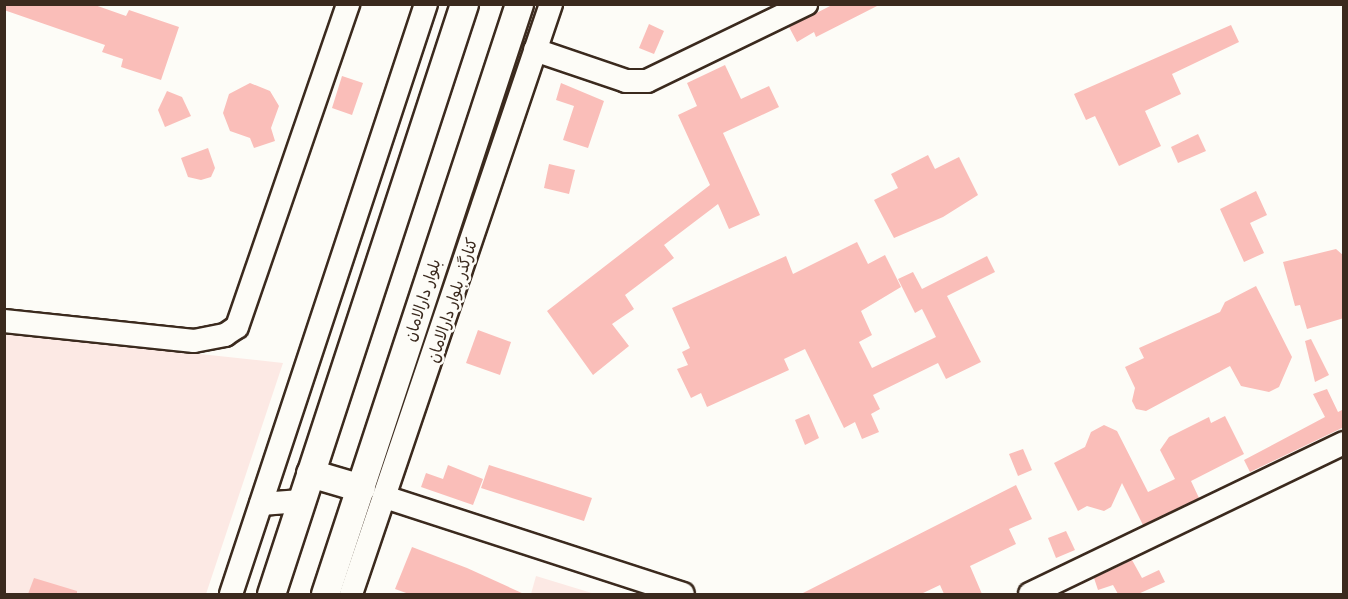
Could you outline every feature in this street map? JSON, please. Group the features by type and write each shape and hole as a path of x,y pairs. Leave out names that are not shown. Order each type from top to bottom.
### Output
{"main road":[{"path":"271,594 464,4"},
{"name":"بلوار دارالامان","path":"325,594 373,492 519,4"},
{"path":"310,473 373,492"}],"street":[{"path":"4,321 194,340 225,336 237,327 348,4"},
{"path":"231,594 426,4"},
{"name":"کنارگذر بلوار دارالامان","path":"351,594 373,492 551,4"},
{"path":"535,50 626,81 647,81 806,4"},
{"path":"1030,594 1344,443"},
{"path":"373,492 683,594"},
{"path":"261,504 301,501"}],"shaded area":[{"path":"5,333 283,363 206,594 5,594"},
{"path":"536,576 595,594 531,594"}],"building":[{"path":"4,4 92,4 126,16 129,10 179,27 161,80 121,67 123,59 102,52 105,45 4,10"},
{"path":"834,4 881,4 816,37 814,32 797,42 789,27"},
{"path":"649,24 664,31 654,54 639,48"},
{"path":"1231,25 1239,42 1172,74 1181,94 1145,111 1161,146 1119,166 1095,116 1086,120 1074,94"},
{"path":"725,65 741,99 769,86 779,107 723,133 760,215 729,229 718,204 664,245 674,258 625,295 634,309 612,324 629,346 593,375 547,311 710,185 678,115 697,106 687,83"},
{"path":"342,76 363,83 352,115 332,108"},
{"path":"250,83 270,91 279,106 271,128 275,141 254,148 250,138 230,131 223,113 229,94"},
{"path":"561,83 604,101 588,148 563,140 574,106 556,100"},
{"path":"167,91 182,97 191,116 165,127 158,110"},
{"path":"1198,134 1206,151 1178,163 1171,147"},
{"path":"208,148 215,168 211,177 201,180 188,177 181,158"},
{"path":"928,155 935,169 959,157 978,195 943,217 894,238 874,200 898,188 891,174"},
{"path":"549,164 575,170 569,194 544,188"},
{"path":"1256,191 1267,215 1250,223 1264,253 1244,262 1220,209"},
{"path":"857,242 868,264 885,255 901,287 861,311 872,335 859,342 872,368 936,337 922,309 915,313 898,279 913,272 922,289 987,256 995,272 947,296 981,362 946,379 938,363 873,395 880,409 871,414 879,432 862,439 855,422 844,428 805,349 784,359 789,370 707,407 701,393 691,398 677,369 688,365 682,352 690,348 672,308 786,256 793,274"},
{"path":"1336,249 1344,256 1344,318 1307,329 1300,305 1295,306 1283,262"},
{"path":"1256,286 1292,357 1279,387 1269,392 1241,386 1230,366 1146,411 1136,409 1132,401 1135,388 1125,367 1144,358 1139,348 1220,312 1225,302"},
{"path":"478,330 511,342 500,375 466,363"},
{"path":"1311,339 1329,375 1315,382 1305,341"},
{"path":"1327,389 1338,412 1344,409 1344,427 1250,472 1244,460 1325,417 1313,394"},
{"path":"809,414 819,438 805,445 795,420"},
{"path":"1225,416 1244,454 1191,481 1199,498 1143,525 1122,483 1111,507 1104,511 1087,506 1078,511 1054,463 1085,447 1091,432 1104,425 1117,431 1148,492 1175,479 1160,450 1169,437 1209,417 1211,423"},
{"path":"1023,449 1032,470 1018,476 1009,454"},
{"path":"448,465 483,479 473,505 421,487 426,473 443,479"},
{"path":"489,465 592,498 584,521 481,488"},
{"path":"1016,485 1032,519 1009,529 1016,544 970,566 982,594 944,594 940,585 921,594 801,594"},
{"path":"1066,531 1075,550 1056,558 1048,538"},
{"path":"412,547 467,568 524,594 409,594 395,589"},
{"path":"1132,560 1142,578 1159,570 1165,582 1138,594 1118,594 1113,585 1098,590 1094,578"},
{"path":"34,578 77,591 77,594 28,594"}]}
